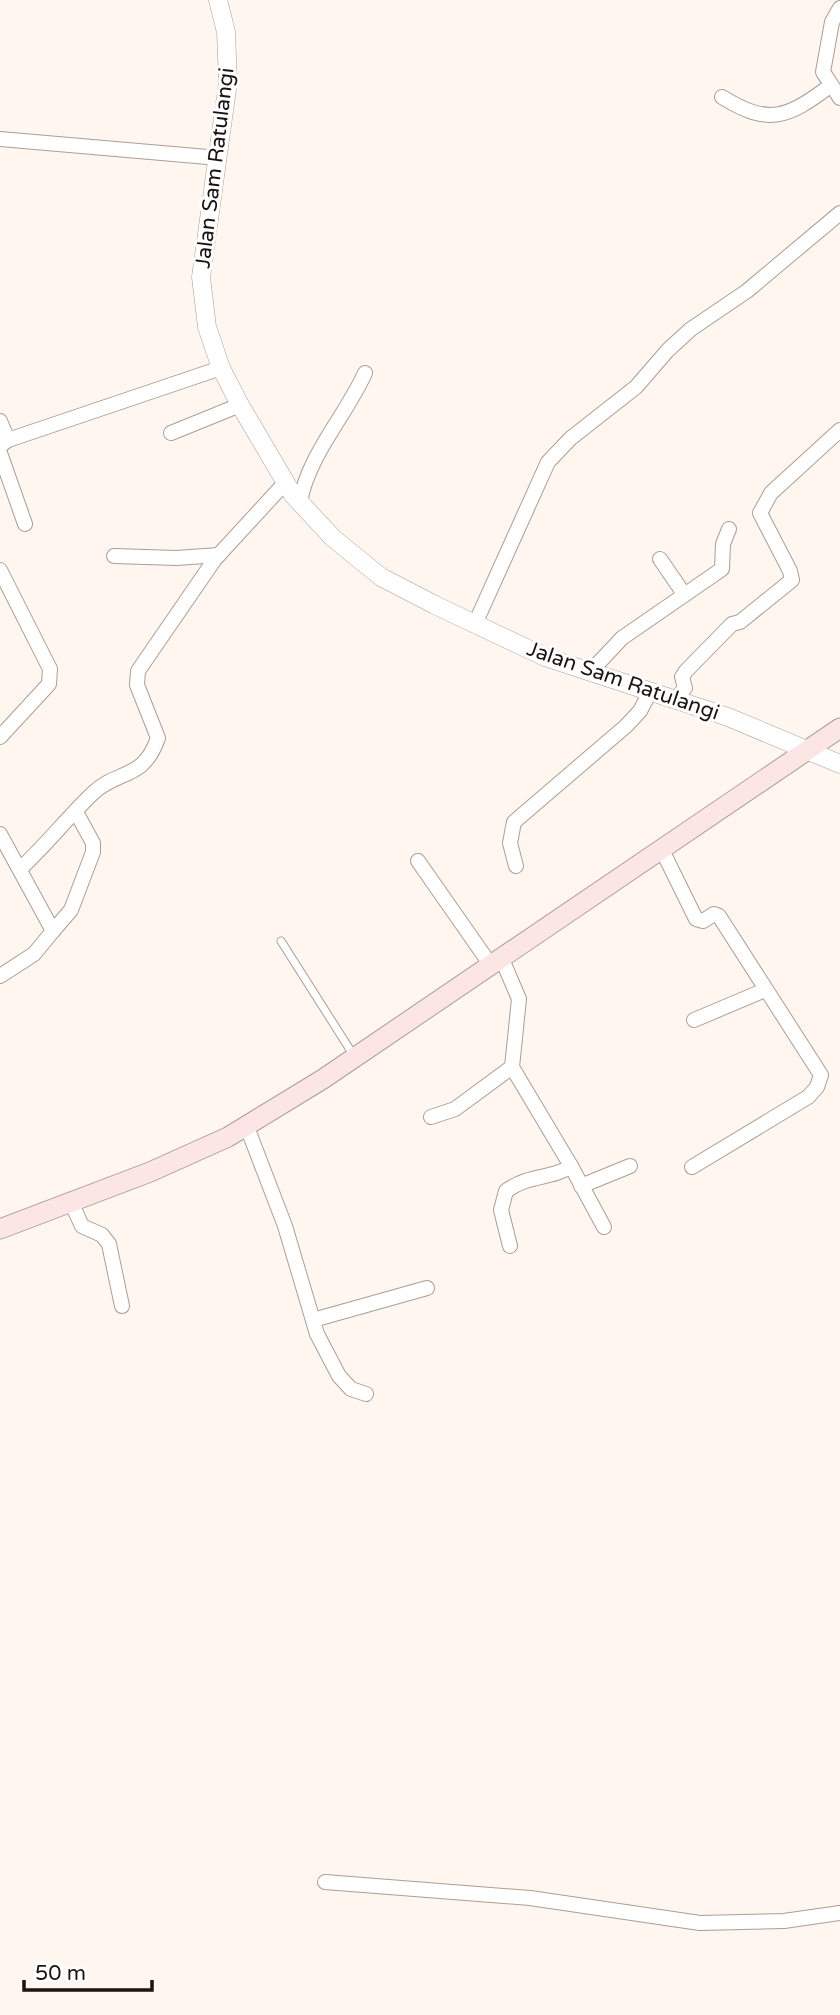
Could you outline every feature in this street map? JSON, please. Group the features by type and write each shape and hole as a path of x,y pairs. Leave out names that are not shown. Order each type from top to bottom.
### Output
{"main road":[{"path":"0,1229 150,1172 247,1127 355,1057 840,728"}],"street":[{"name":"Jalan Sam Ratulangi","path":"218,0 229,64 219,158 201,277 207,327 221,368 284,484 333,538 381,577 545,657 728,718 840,764"},
{"path":"840,8 832,22 823,72 840,98"},
{"path":"723,97 746,112 772,117 804,105 830,86"},
{"path":"0,139 219,158"},
{"path":"475,624 548,462 571,438 636,387 684,336 747,291 840,213"},
{"path":"0,421 4,443 221,368"},
{"path":"300,502 303,484 353,400 365,373"},
{"path":"172,433 240,405"},
{"path":"676,700 685,688 682,677 686,671 732,624 740,622 792,580 760,513 771,493 840,430"},
{"path":"0,453 25,524"},
{"path":"20,869 96,790 136,770 148,760 158,738 137,685 138,671 219,555 284,484"},
{"path":"590,673 622,638 722,569 723,544 729,529"},
{"path":"114,556 176,558 219,555"},
{"path":"660,559 684,594"},
{"path":"0,570 6,597 50,669 51,676 49,684 0,737"},
{"path":"516,866 510,843 514,822 625,726 640,711 650,692"},
{"path":"0,976 34,954 71,910 93,852 93,843 76,812"},
{"path":"0,834 53,931"},
{"path":"661,848 696,919 701,921 718,915 765,990 821,1070 820,1080 808,1097 692,1167"},
{"path":"418,861 495,960 519,999 512,1067 604,1227"},
{"path":"694,1020 765,990"},
{"path":"431,1116 456,1109 512,1067"},
{"path":"247,1127 285,1226 313,1320 338,1376 351,1389 366,1394"},
{"path":"510,1246 501,1210 506,1191 526,1179 560,1172 570,1166"},
{"path":"581,1186 629,1166"},
{"path":"71,1202 82,1226 107,1239 122,1306"},
{"path":"313,1320 427,1288"},
{"path":"324,1882 530,1898 700,1923 784,1921 840,1913"}],"lane":[{"path":"281,941 355,1057"}]}
